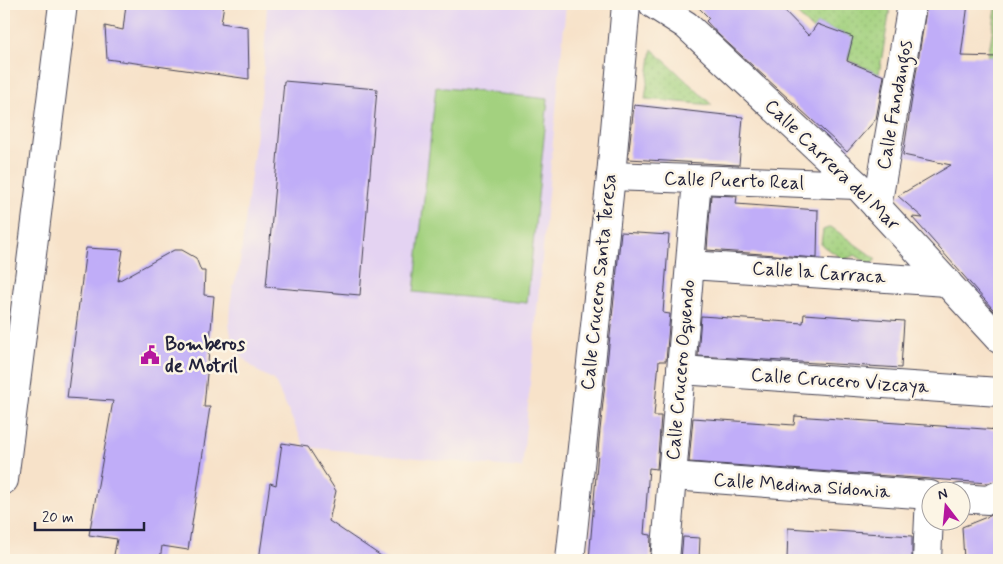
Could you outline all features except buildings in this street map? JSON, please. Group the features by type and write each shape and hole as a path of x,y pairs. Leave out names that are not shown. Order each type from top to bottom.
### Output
{"main road":[{"path":"4,480 63,4"},
{"name":"Calle Crucero Santa Teresa","path":"570,560 611,176 626,4"},
{"name":"Calle Carrera del Mar","path":"653,4 686,25 857,185 999,339"},
{"name":"Calle Fandangos","path":"878,206 912,4"},
{"name":"Calle Puerto Real","path":"611,176 857,185"},
{"name":"Calle Crucero Oquendo","path":"665,560 697,180"},
{"name":"Calle la Carraca","path":"690,265 947,282"},
{"name":"Calle Crucero Vizcaya","path":"681,370 999,392"},
{"name":"Calle Medina Sidonia","path":"672,476 920,495"},
{"path":"970,499 988,500 999,495"},
{"path":"926,560 928,532"}],"path":[{"path":"4,36 8,4"}],"shaded area":[{"path":"267,4 566,4 522,468 305,447 274,380 257,371 242,357 232,341 229,324 230,306 233,287 239,269 263,82"}],"green space":[{"path":"787,4 891,4 879,74 848,60 852,37 817,24 813,30"},
{"path":"997,4 999,4 999,57 988,57"},
{"path":"652,49 712,105 645,99"},
{"path":"436,87 548,99 527,303 414,292"},
{"path":"831,227 876,259 871,265 855,255 844,260 821,244 823,230"}],"place":[{"name":"Bomberos de Motril","path":"150,355"}]}
